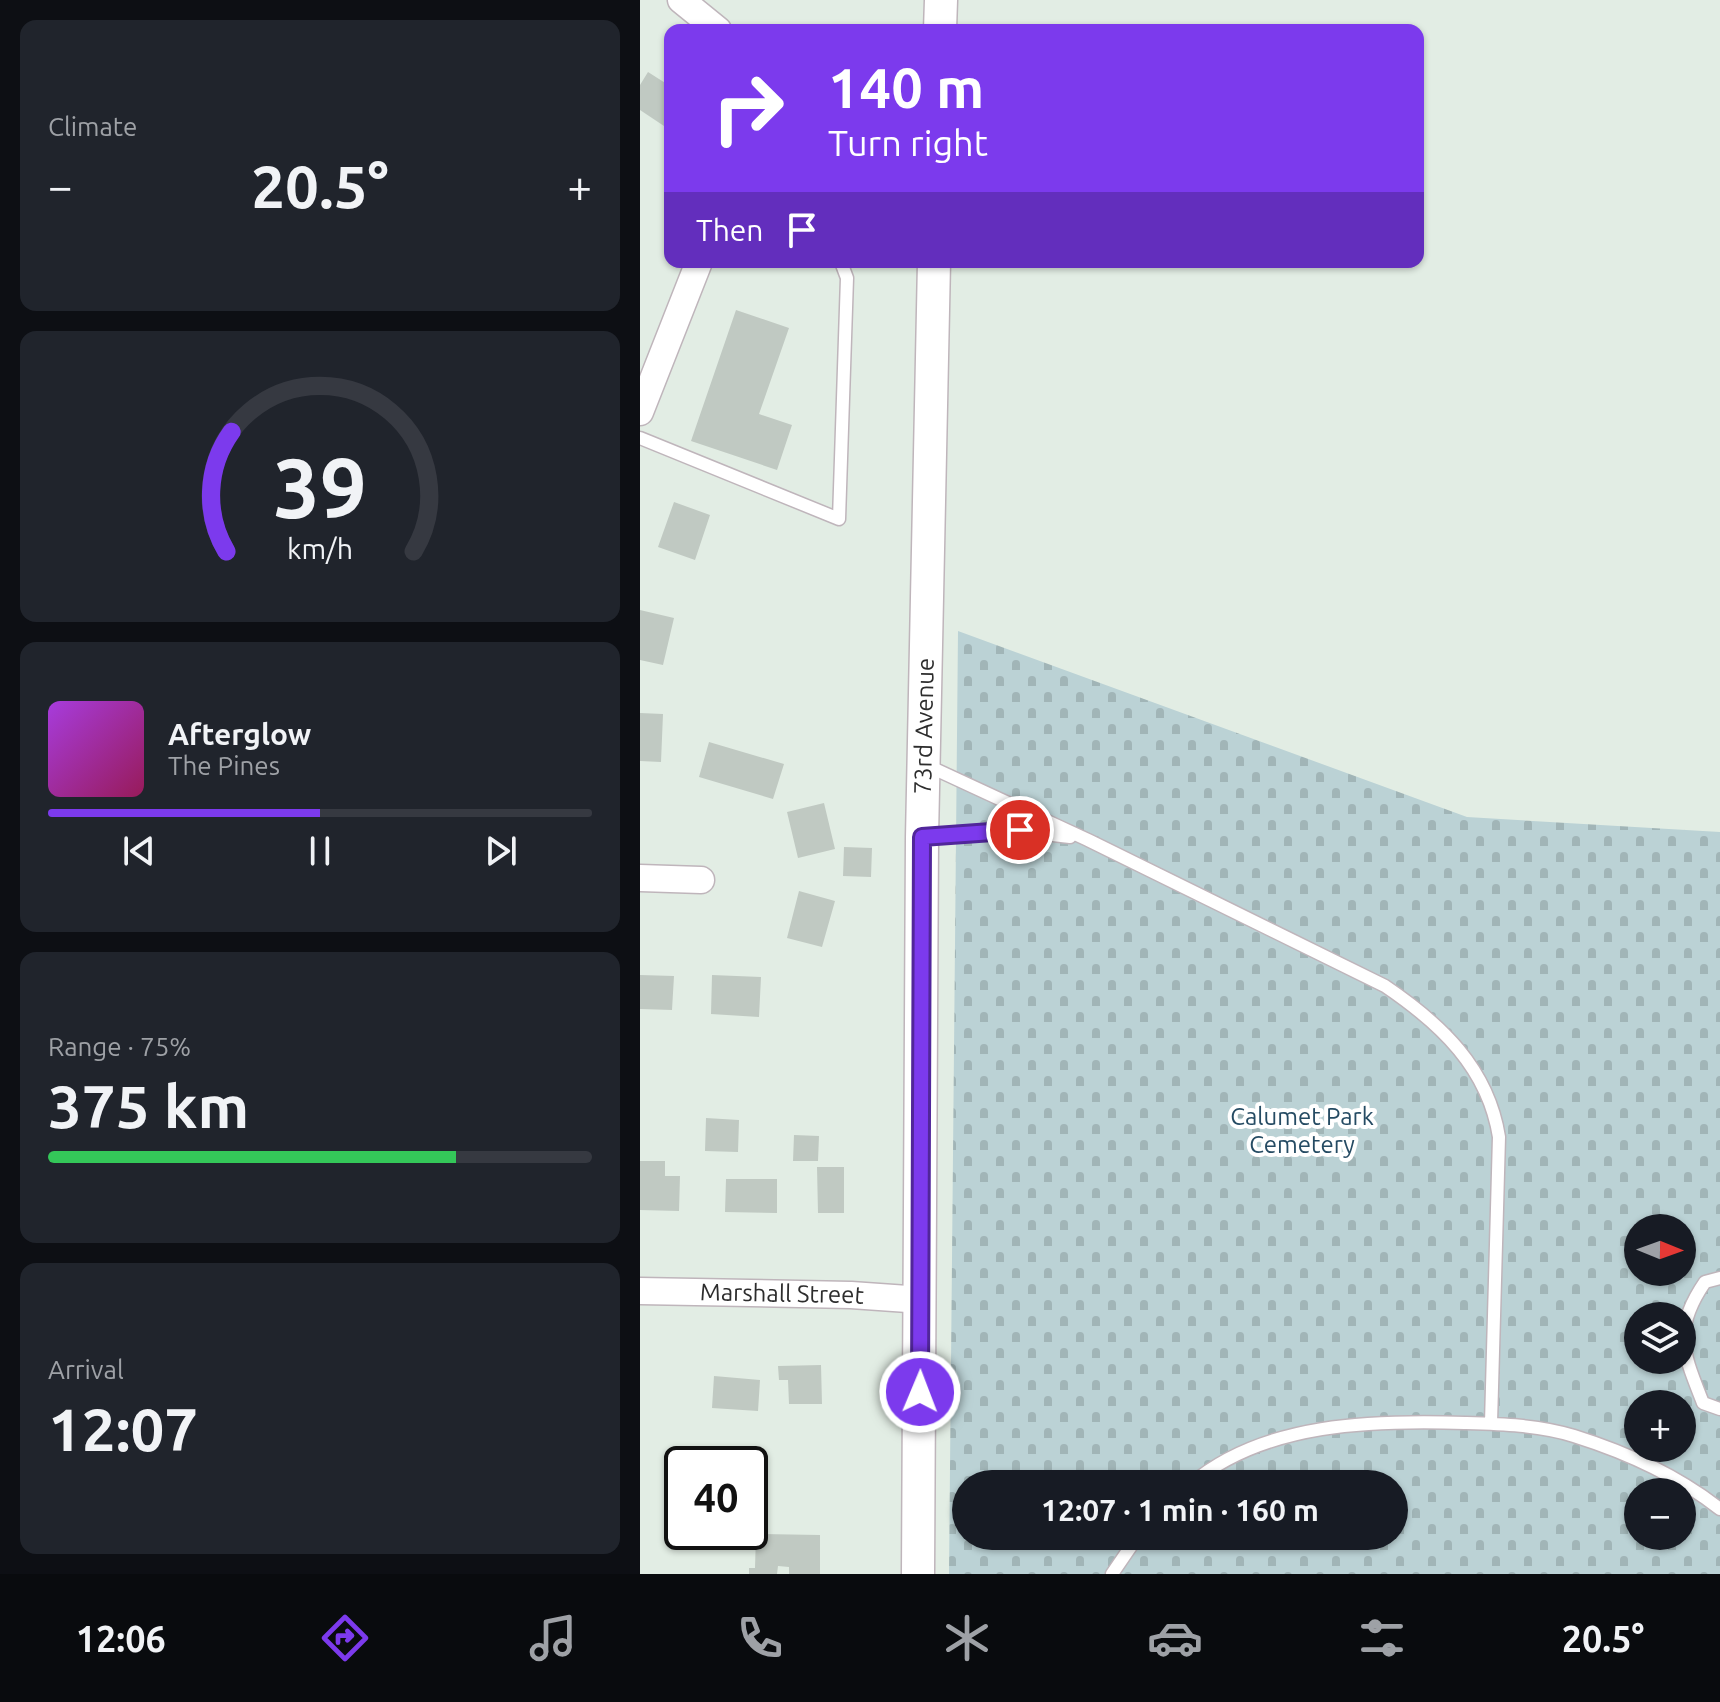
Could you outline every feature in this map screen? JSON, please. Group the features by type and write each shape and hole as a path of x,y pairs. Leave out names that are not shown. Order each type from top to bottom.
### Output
{"street":[{"path":"681,0 711,24"},
{"path":"940,24 941,0"},
{"path":"640,412 697,268"},
{"name":"73rd Avenue","path":"918,1574 922,1300 922,837 934,268"},
{"path":"640,878 701,880"},
{"name":"Marshall Street","path":"640,1291 851,1295 922,1300"}],"lane":[{"path":"640,438 839,519 847,278 843,268"},
{"path":"923,764 1088,840 1385,986 1420,1010 1446,1034 1482,1079 1495,1112 1499,1137 1491,1423"},
{"path":"922,837 1002,829 1088,840"},
{"path":"1720,1278 1705,1282 1687,1308 1684,1354 1703,1403 1720,1409"},
{"path":"1218,1470 1282,1437 1343,1424 1413,1421 1491,1423 1571,1435 1672,1478 1720,1509"},
{"path":"1112,1574 1128,1550"}],"green space":[{"name":"Calumet Park Cemetery","path":"958,631 1467,817 1720,832 1720,1574 949,1574"}],"building":[{"path":"648,72 664,82 664,126 640,110 640,85"},
{"path":"736,310 789,328 759,414 792,425 777,470 691,441"},
{"path":"674,502 710,515 695,560 658,547"},
{"path":"640,610 674,618 663,665 640,660"},
{"path":"640,713 663,714 661,762 640,761"},
{"path":"709,742 784,764 773,799 699,777"},
{"path":"824,803 835,849 798,858 787,812"},
{"path":"844,847 872,848 871,877 843,876"},
{"path":"799,891 835,901 822,947 787,938"},
{"path":"640,975 674,976 672,1010 640,1009"},
{"path":"712,975 761,977 759,1017 711,1014"},
{"path":"706,1118 739,1120 738,1152 705,1151"},
{"path":"794,1135 819,1136 818,1161 793,1161"},
{"path":"640,1161 665,1161 665,1176 680,1176 679,1211 640,1210"},
{"path":"817,1167 844,1167 844,1213 818,1213"},
{"path":"726,1179 777,1179 777,1213 725,1212"},
{"path":"821,1365 822,1404 789,1404 788,1380 779,1380 778,1366"},
{"path":"714,1376 760,1380 758,1411 712,1408"},
{"path":"768,1534 820,1535 820,1574 789,1574 789,1567 778,1566 777,1574 749,1574 749,1568 755,1568 756,1550 768,1550"}],"route":[{"path":"920,1392 922,837 971,831 1020,830"}]}
